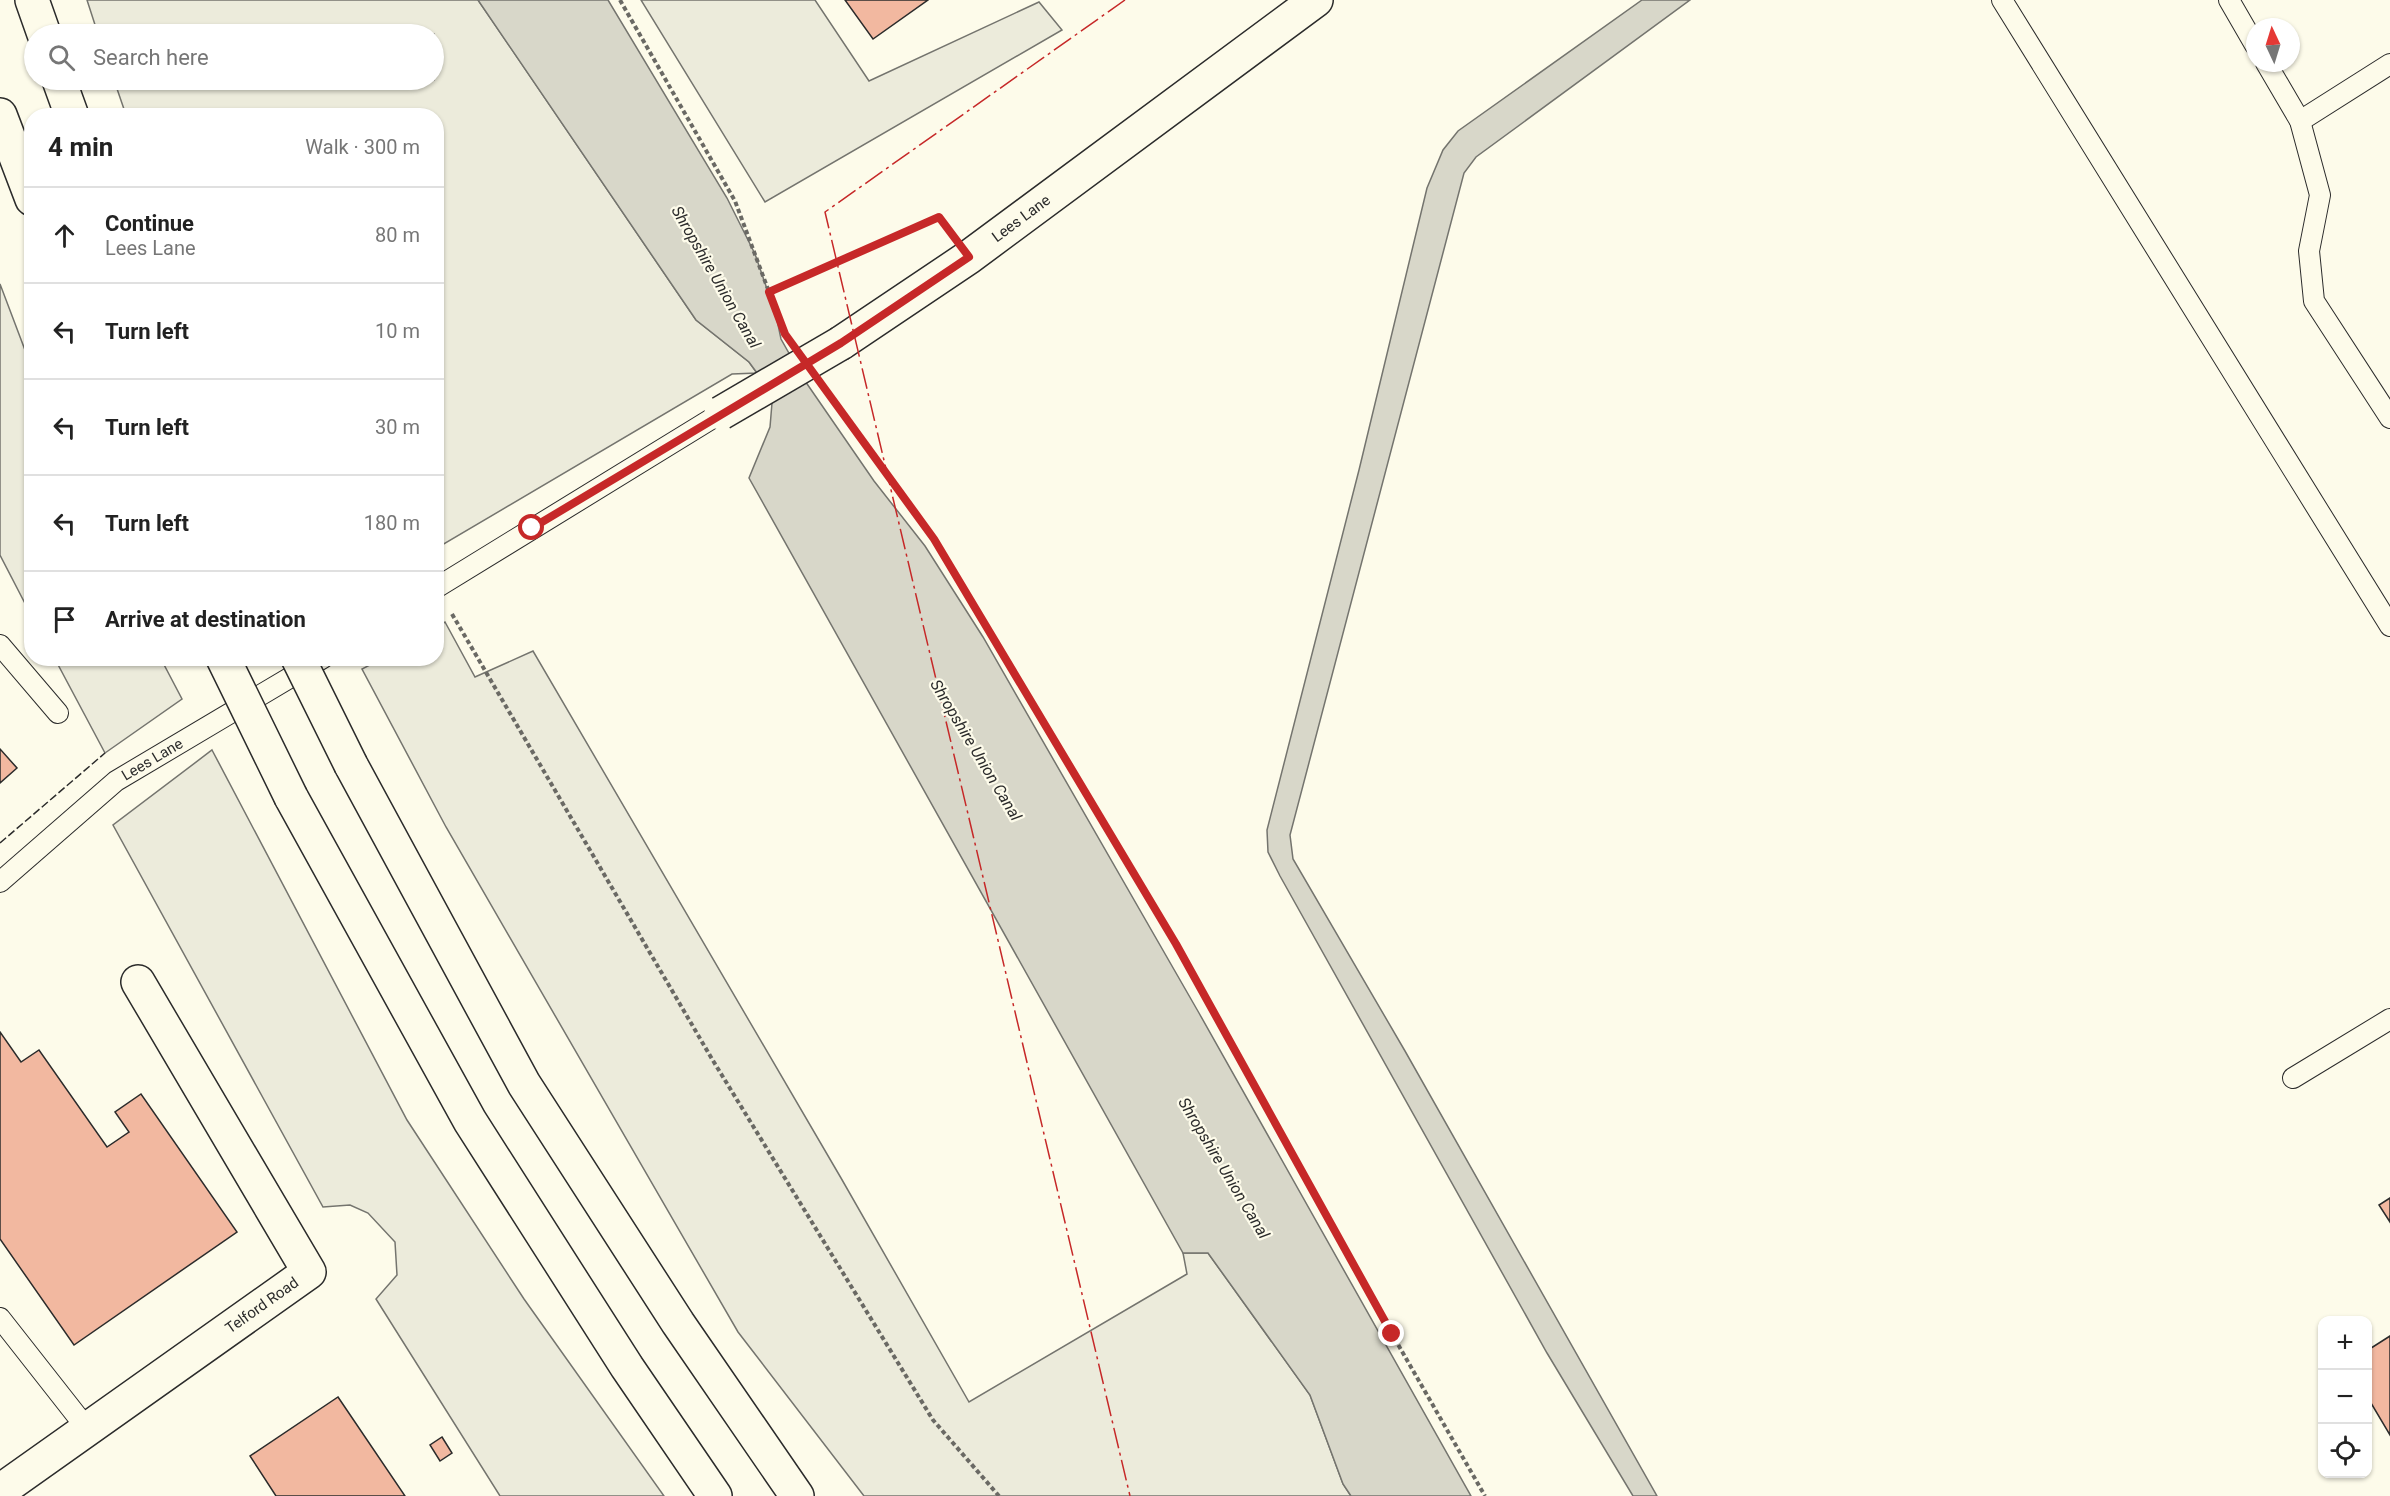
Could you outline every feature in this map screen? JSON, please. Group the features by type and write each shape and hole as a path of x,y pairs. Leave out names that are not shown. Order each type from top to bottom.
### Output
{"main road":[{"path":"32,0 40,24"},
{"name":"Lees Lane","path":"721,413 841,343 969,257 1316,0"},
{"path":"63,90 69,108"},
{"path":"0,115 24,179"},
{"path":"227,666 291,797 470,1121 627,1367 715,1496"},
{"path":"302,666 351,765 524,1084 678,1323 797,1496"},
{"name":"Telford Road","path":"0,1491 309,1272 138,982"}],"lane":[{"path":"2002,0 2390,626"},
{"path":"2229,0 2246,29"},
{"path":"2300,121 2390,64"},
{"path":"2271,72 2300,121 2320,195 2309,251 2314,301 2390,418"},
{"name":"Lees Lane","path":"444,584 721,413"},
{"path":"0,645 58,713"},
{"name":"Lees Lane","path":"0,882 116,781 310,666"},
{"path":"2293,1078 2390,1019"},
{"path":"0,1318 88,1430"}],"path":[{"path":"620,0 735,201 785,334"},
{"path":"769,292 939,217 969,257"},
{"path":"827,392 934,539 1176,944 1392,1334 1485,1496"},
{"path":"444,600 712,1059 933,1420 999,1496"}],"shaded area":[{"path":"87,0 478,0 696,320 749,362 757,373 732,374 444,544 444,108 124,108 117,90 444,90 444,24 95,24"},
{"path":"641,0 815,0 869,81 1039,2 1062,30 765,202"},
{"path":"0,284 24,347 24,601 0,555"},
{"path":"444,623 475,677 533,651 969,1402 1187,1274 1183,1253 1208,1253 1310,1395 1343,1484 1351,1496 864,1496 738,1332 446,827 362,669 368,666 444,666"},
{"path":"59,666 165,666 182,699 105,753"},
{"path":"212,750 407,1120 524,1299 664,1496 500,1496 376,1299 397,1275 395,1242 368,1213 350,1205 323,1207 113,825"}],"water":[{"name":"Shropshire Union Canal","path":"478,0 608,0 727,198 755,254 776,315 781,339 803,378 874,481 925,546 983,637 1199,1013 1471,1496 1351,1496 1343,1484 1310,1395 1208,1253 1183,1253 749,478 770,427 772,403 757,373 749,362 696,320"},
{"path":"1642,0 1690,0 1476,157 1464,173 1290,835 1293,859 1405,1051 1657,1496 1633,1496 1547,1353 1280,876 1268,852 1267,830 1359,470 1427,188 1443,150 1458,131"}],"building":[{"path":"845,0 928,0 873,39"},
{"path":"0,749 17,768 0,783"},
{"path":"0,1032 21,1062 39,1050 107,1147 129,1132 115,1112 141,1094 237,1232 74,1345 0,1239"},
{"path":"2390,1198 2390,1222 2379,1205"},
{"path":"2390,1336 2390,1435 2372,1405 2372,1347"},
{"path":"338,1397 405,1496 276,1496 250,1456"},
{"path":"442,1437 452,1453 440,1461 430,1445"}],"fence":[{"path":"0,843 105,753"}],"power":[{"path":"1125,0 825,212 1130,1496"}],"route":[{"path":"532,528 721,413 841,343 969,257 939,217 769,292 785,334 861,440 934,539 1176,944 1392,1334"}]}
